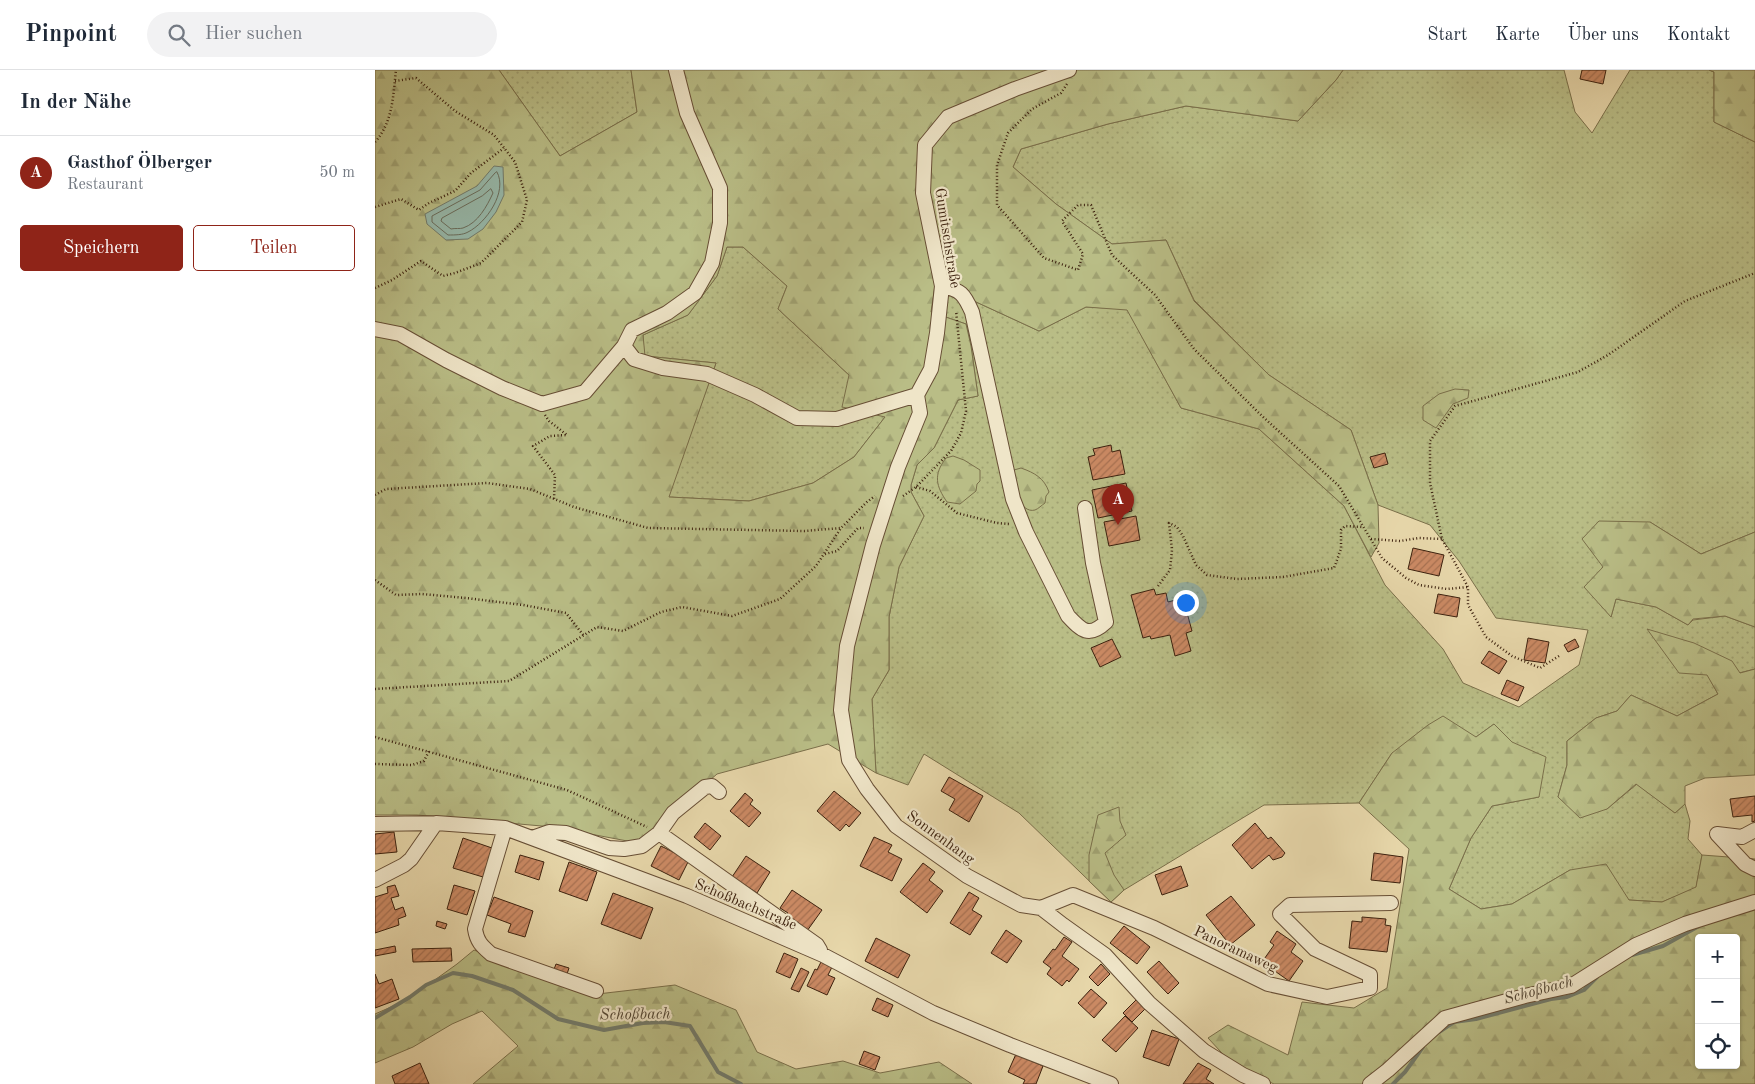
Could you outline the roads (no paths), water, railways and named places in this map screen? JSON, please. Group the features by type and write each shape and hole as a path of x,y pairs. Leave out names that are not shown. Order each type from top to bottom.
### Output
{"street":[{"path":"375,329 400,334 462,368 542,404 585,392 624,346 632,330 667,314 695,293 712,263 720,223 720,188 687,113 676,70"},
{"name":"Gumitschstraße","path":"917,396 931,369 942,286 923,193 925,145 948,117 1015,89 1070,74"},
{"path":"942,286 957,290 965,297 971,312 1013,499 1023,525 1068,616 1077,626 1088,632 1097,630 1106,622 1093,563 1085,508"},
{"path":"624,346 635,359 663,368 707,374 755,395 797,418 837,419 917,396"},
{"name":"Sonnenhang","path":"917,396 920,413 893,483 879,526 847,646 841,710 849,760 867,790 896,826 967,876 1021,905 1041,908 1105,955 1149,1003 1204,1051 1243,1075 1263,1084"},
{"path":"532,838 549,832 567,833 609,848 624,850 642,846 659,833 673,813 705,787 712,786 719,792"},
{"path":"375,880 411,859 436,823"},
{"name":"Schoßbachstraße","path":"375,824 436,823 505,828 687,896 823,955 933,1013 1111,1084"},
{"path":"505,828 475,929 476,938 480,945 491,954 596,991"},
{"path":"1755,830 1742,837 1717,834 1745,864 1755,869"},
{"path":"659,833 817,945 823,955"},
{"name":"Panoramaweg","path":"1041,908 1073,894 1154,928 1269,984 1327,997 1370,988 1369,976 1315,949 1280,914 1290,905 1391,903"},
{"path":"1370,1084 1445,1018 1525,996 1571,986 1636,945 1685,924 1755,902"}],"water":[{"path":"494,166 503,167 504,195 496,212 483,229 468,239 446,240 427,224 425,214 477,186"}],"waterway":[{"name":"Schoßbach","path":"1632,955 1663,946 1699,926"},
{"name":"Schoßbach","path":"375,1018 426,985 453,973 472,976 513,990 558,1019 604,1030 643,1023 664,1022 690,1026 718,1072 741,1084"},
{"name":"Schoßbach","path":"1439,1032 1454,1022 1476,1019 1551,999 1567,997 1584,990 1597,977"},
{"name":"Schoßbach","path":"1393,1084 1405,1072 1423,1047"}],"place":[{"name":"Gasthof Ölberger","path":"1118,525"}]}
